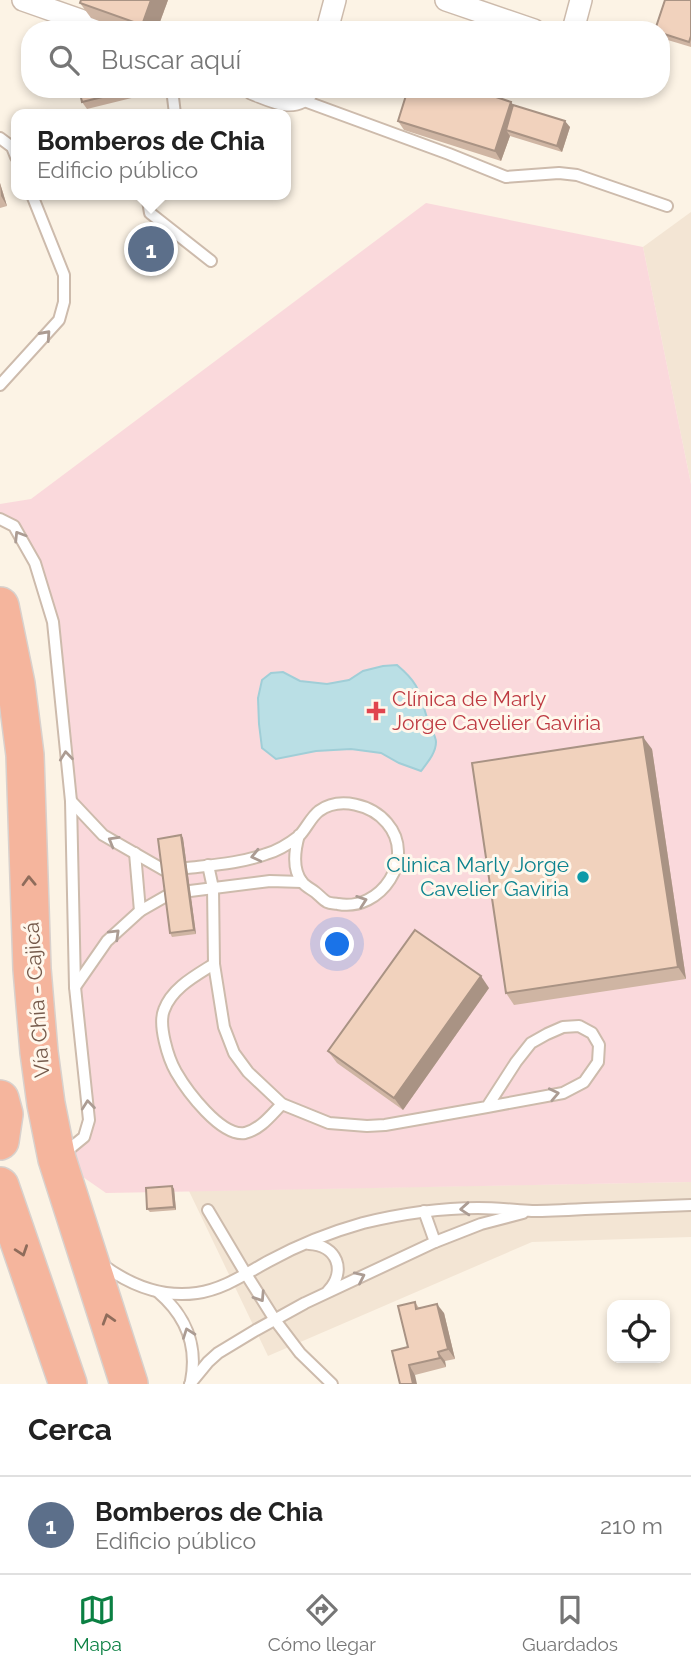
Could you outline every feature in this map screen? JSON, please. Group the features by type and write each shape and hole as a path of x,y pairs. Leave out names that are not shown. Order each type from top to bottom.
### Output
{"highway":[{"name":"Vía Chía - Cajicá","path":"0,606 16,684 25,755 32,969 46,1104 57,1159 129,1384"},
{"path":"0,741 6,800 27,842"},
{"path":"0,1099 4,1114 0,1141"},
{"path":"0,1186 68,1384"}],"street":[{"path":"23,0 82,15 91,21"},
{"path":"329,21 335,0"},
{"path":"446,0 508,21"},
{"path":"575,21 581,0"},
{"path":"276,98 286,102 295,98"}],"lane":[{"path":"314,98 506,177 559,173 577,175 667,206"},
{"path":"0,385 59,320 64,302 64,275 34,200"},
{"path":"148,200 150,213 211,261"},
{"path":"0,519 14,526 35,563 53,622 71,801 75,987 89,1120 84,1137 57,1159"},
{"path":"71,801 103,835 164,870"},
{"path":"187,868 267,854 299,835 320,810 338,804 357,804 374,811 388,824 396,841 398,859 393,878 381,892 365,902 346,906 328,902 302,882 298,873 295,859 299,835"},
{"path":"135,853 140,911"},
{"path":"208,865 213,888 214,964 223,1027 234,1053 248,1072 282,1104 329,1124 367,1126 385,1125 487,1107 564,1093 584,1082 598,1062 600,1045 592,1033 579,1026 563,1027 547,1034 531,1043 487,1107"},
{"path":"190,891 270,881 302,882"},
{"path":"75,987 107,941 140,911 168,895"},
{"path":"214,964 183,985 164,1008 161,1019 167,1049 175,1070 218,1124 231,1132 243,1133 257,1128 282,1104"},
{"path":"86,1248 101,1264 137,1286 158,1292 196,1293 232,1282 272,1259 329,1234 360,1224 424,1211 478,1208 533,1211 691,1205"},
{"path":"208,1210 275,1320 300,1353 332,1384"},
{"path":"424,1211 435,1242"},
{"path":"190,1384 218,1353 323,1294 435,1242 481,1224 533,1211"},
{"path":"299,1247 314,1244 334,1255 337,1278 323,1294"},
{"path":"158,1292 176,1310 188,1332 193,1358 190,1384"}],"shaded area":[{"name":"Clínica de Marly Jorge Cavelier Gaviria","path":"426,203 643,247 691,484 691,1182 106,1193 57,1159 84,1137 89,1120 75,987 71,801 53,622 35,563 14,526 0,519 0,504 31,499"},
{"path":"691,212 691,484 643,247"},
{"path":"691,1182 691,1237 532,1242 268,1356 189,1191"}],"water":[{"path":"397,665 418,691 436,740 433,754 421,771 381,753 351,749 316,751 276,759 262,748 258,698 262,680 271,673 283,672 300,681 327,684 349,680 363,671"}],"building":[{"path":"81,0 151,0 143,21 131,21 80,3"},
{"path":"665,0 691,0 689,42 670,36 670,21 658,21"},
{"path":"81,98 98,98 82,102"},
{"path":"405,98 499,98 511,102 495,151 398,121"},
{"path":"513,105 565,121 557,146 506,130"},
{"name":"Clinica Marly Jorge Cavelier Gaviria","path":"643,737 678,967 506,993 472,763"},
{"path":"181,835 194,930 170,933 158,839"},
{"name":"Clinica Marly Jorge Cavelier Gaviria","path":"415,930 481,976 394,1098 328,1051"},
{"path":"172,1186 174,1207 147,1209 146,1188"},
{"path":"415,1302 416,1309 437,1304 448,1349 438,1352 440,1358 409,1365 413,1384 400,1384 392,1351 408,1347 398,1306"}],"place":[{"name":"Bomberos de Chia","path":"151,249"},
{"name":"Clínica de Marly Jorge Cavelier Gaviria","path":"376,711"},
{"name":"Clinica Marly Jorge Cavelier Gaviria","path":"583,877"}]}
